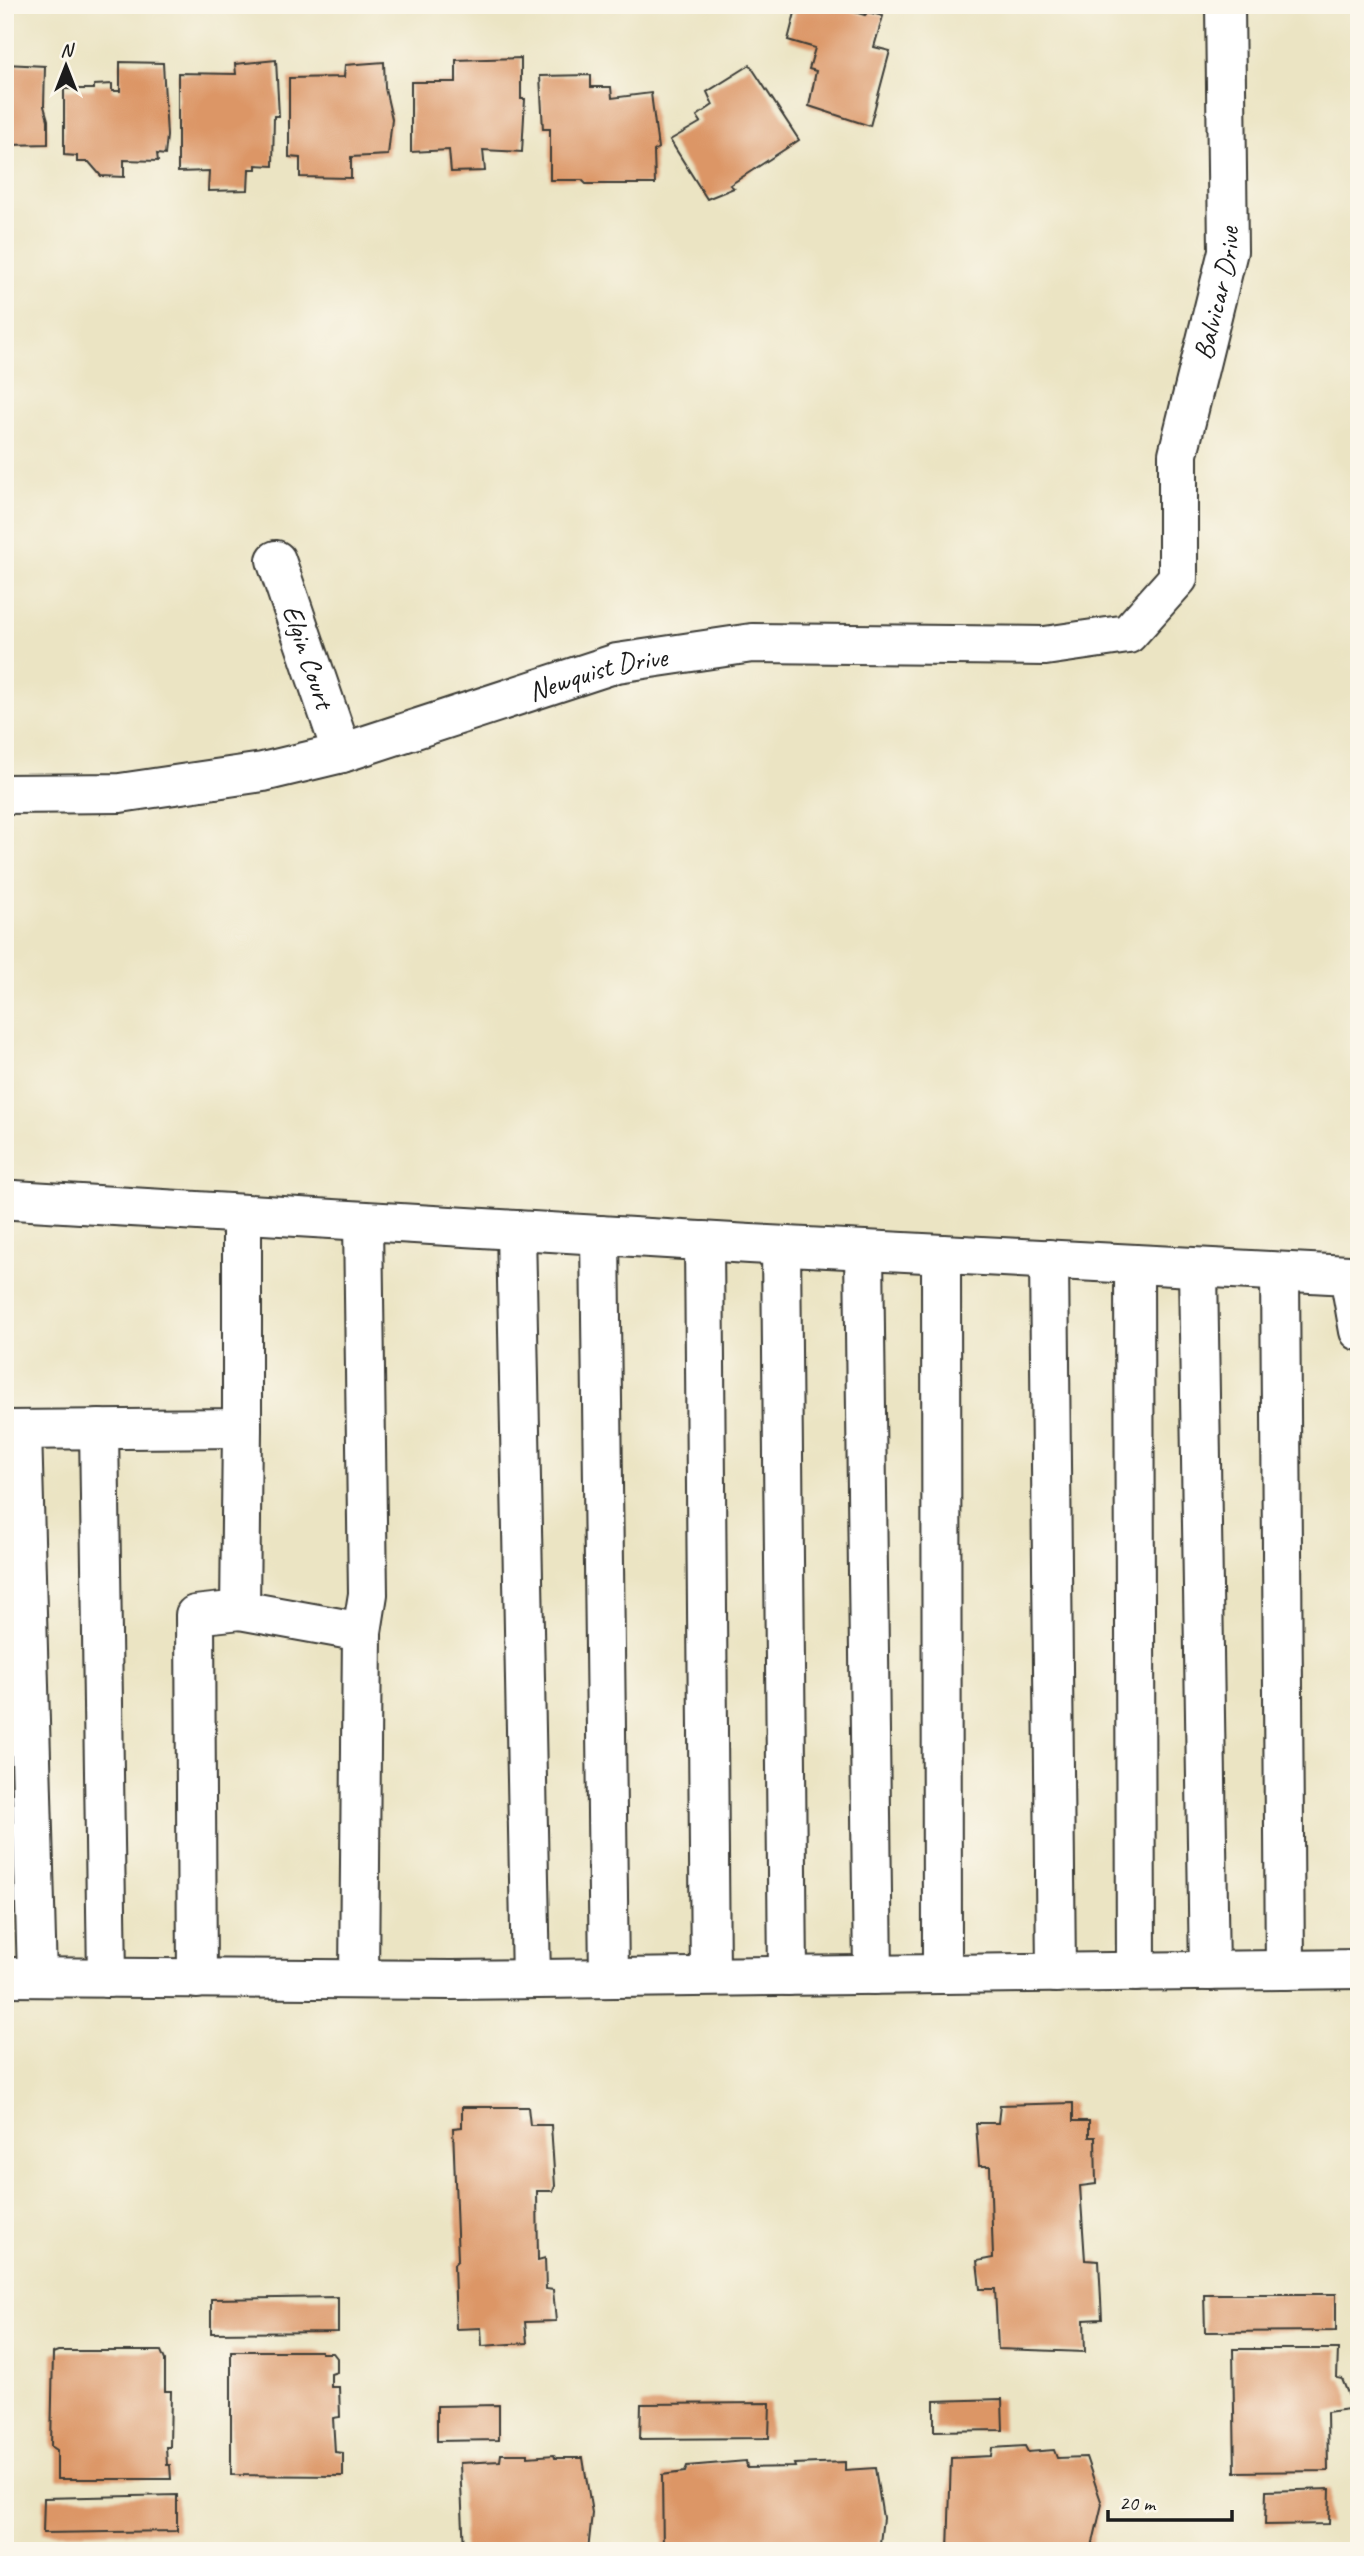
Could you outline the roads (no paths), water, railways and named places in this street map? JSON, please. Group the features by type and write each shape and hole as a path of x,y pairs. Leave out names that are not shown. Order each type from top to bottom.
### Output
{"street":[{"name":"Balvicar Drive","path":"1178,578 1178,454 1228,251 1224,5"},
{"name":"Elgin Court","path":"276,560 342,753"},
{"name":"Newquist Drive","path":"5,794 120,793 263,772 342,753 617,663 752,643 1045,646 1128,634 1178,578"},
{"path":"8,1200 781,1246 1349,1275 1359,1331"},
{"path":"240,1610 242,1214"},
{"path":"359,1979 362,1632 368,1594 363,1221"},
{"path":"516,1230 531,1979"},
{"path":"600,1235 609,1978"},
{"path":"704,1241 710,1976"},
{"path":"781,1246 788,1976"},
{"path":"864,1250 873,1975"},
{"path":"941,1254 942,1974"},
{"path":"1048,1259 1056,1973"},
{"path":"1134,1264 1136,1972"},
{"path":"1198,1268 1209,1971"},
{"path":"1280,1272 1284,1970"},
{"path":"99,1429 107,1978"},
{"path":"242,1429 14,1430 21,1977 531,1979 1359,1969"},
{"path":"198,1979 195,1615 240,1610 362,1632"}]}
